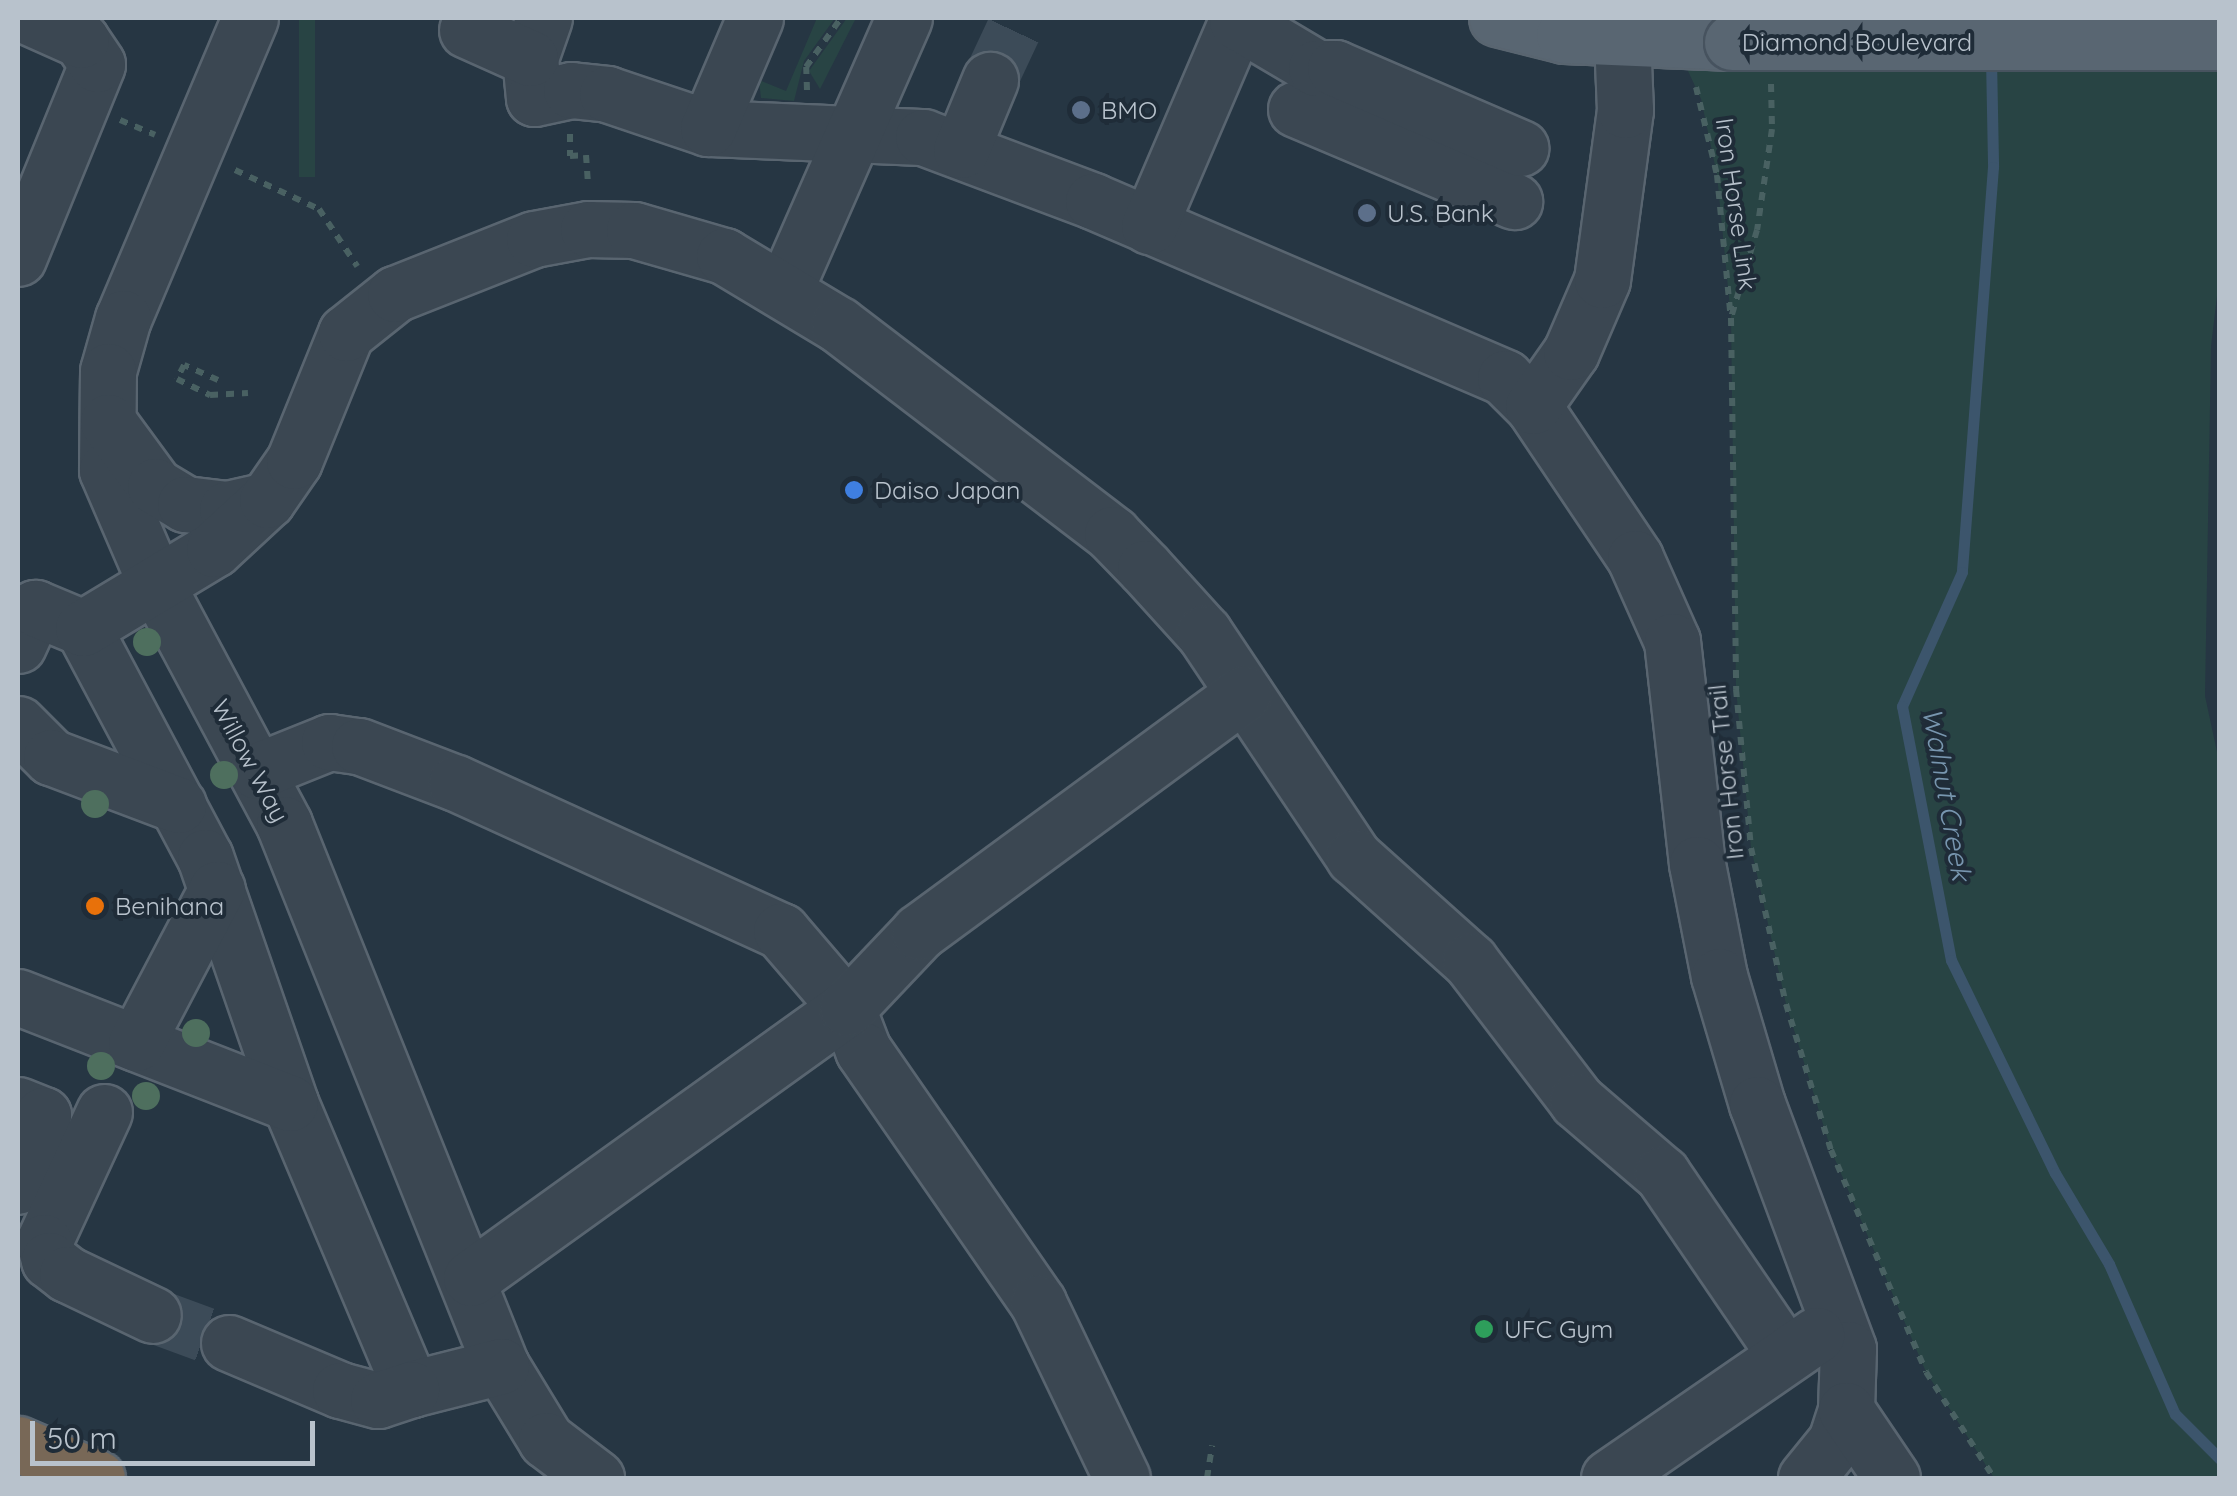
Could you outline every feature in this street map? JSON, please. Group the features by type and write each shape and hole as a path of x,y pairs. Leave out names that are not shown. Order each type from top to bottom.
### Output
{"highway":[{"path":"18,1444 97,1478"}],"main road":[{"name":"Diamond Boulevard","path":"1496,18 1564,35 1649,41 1751,58 2218,42"}],"street":[{"path":"18,258 97,64 81,40 32,18"},
{"name":"Willow Way","path":"250,18 123,318 104,417 108,470 156,584 284,824 471,1278 501,1366 546,1440 596,1478"},
{"path":"708,128 755,18"},
{"path":"786,288 904,18"},
{"path":"1149,226 1234,19 1306,88 1335,68 1518,174"},
{"path":"467,30 537,38 534,98 571,90 607,94 708,128 923,137 961,150 1506,378 1533,406 1635,558 1672,642 1697,864 1719,976 1756,1104 1840,1320 1852,1374 1836,1441 1806,1478"},
{"path":"1533,406 1570,352 1602,280 1625,110 1649,41"},
{"path":"961,150 990,80"},
{"path":"83,628 214,549 267,500 294,461 346,333 368,308 534,240 588,228 634,230 702,247 786,288 1112,534 1204,633 1354,857 1470,961 1577,1101 1662,1174 1785,1354"},
{"path":"104,417 155,486 186,504 227,509 267,500"},
{"path":"18,645 35,608 83,628 178,805 212,873 290,1103 411,1389"},
{"path":"471,1278 847,1008 918,932 1244,693"},
{"path":"18,724 51,757 178,805"},
{"path":"257,770 330,742 359,746 456,783 782,931 847,1008 863,1050 1038,1304 1122,1478"},
{"path":"136,1043 212,873 284,824"},
{"path":"18,997 290,1103"},
{"path":"18,1105 43,1115 18,1186"},
{"path":"104,1112 44,1242 48,1260 67,1274 153,1315"},
{"path":"1609,1478 1840,1320"},
{"path":"229,1343 378,1400 501,1366"},
{"path":"1846,1410 1892,1478"}],"path":[{"name":"Iron Horse Link","path":"1649,41 1701,99 1713,156 1731,318"},
{"name":"Iron Horse Trail","path":"1751,58 1772,129 1757,230 1731,318 1736,689 1750,848 1777,965 1830,1150 1882,1282 1926,1372 1994,1478"},
{"path":"218,380 184,364 177,380 210,395 248,393"},
{"path":"1207,1478 1212,1444"}],"green space":[{"path":"299,18 315,18 315,177 299,177"},
{"path":"817,18 835,18 804,61 794,101 761,98 759,80 786,91"},
{"path":"847,18 856,18 820,89 809,71"},
{"path":"1675,43 2219,43 2220,271 2211,346 2205,696 2220,766 2219,1478 1994,1478 1926,1372 1831,1150 1786,1004 1751,848 1736,689 1731,318 1717,175 1701,99"}],"waterway":[{"name":"Walnut Creek","path":"1991,58 1993,167 1962,572 1902,706 1951,960 2055,1173 2109,1264 2175,1414 2220,1459"}],"tunnel":[{"path":"990,80 1019,18"},
{"path":"153,1315 229,1343"}],"place":[{"name":"BMO","path":"1081,110"},
{"name":"U.S. Bank","path":"1367,213"},
{"name":"Daiso Japan","path":"854,490"},
{"name":"Benihana","path":"95,906"},
{"name":"UFC Gym","path":"1484,1329"}]}
